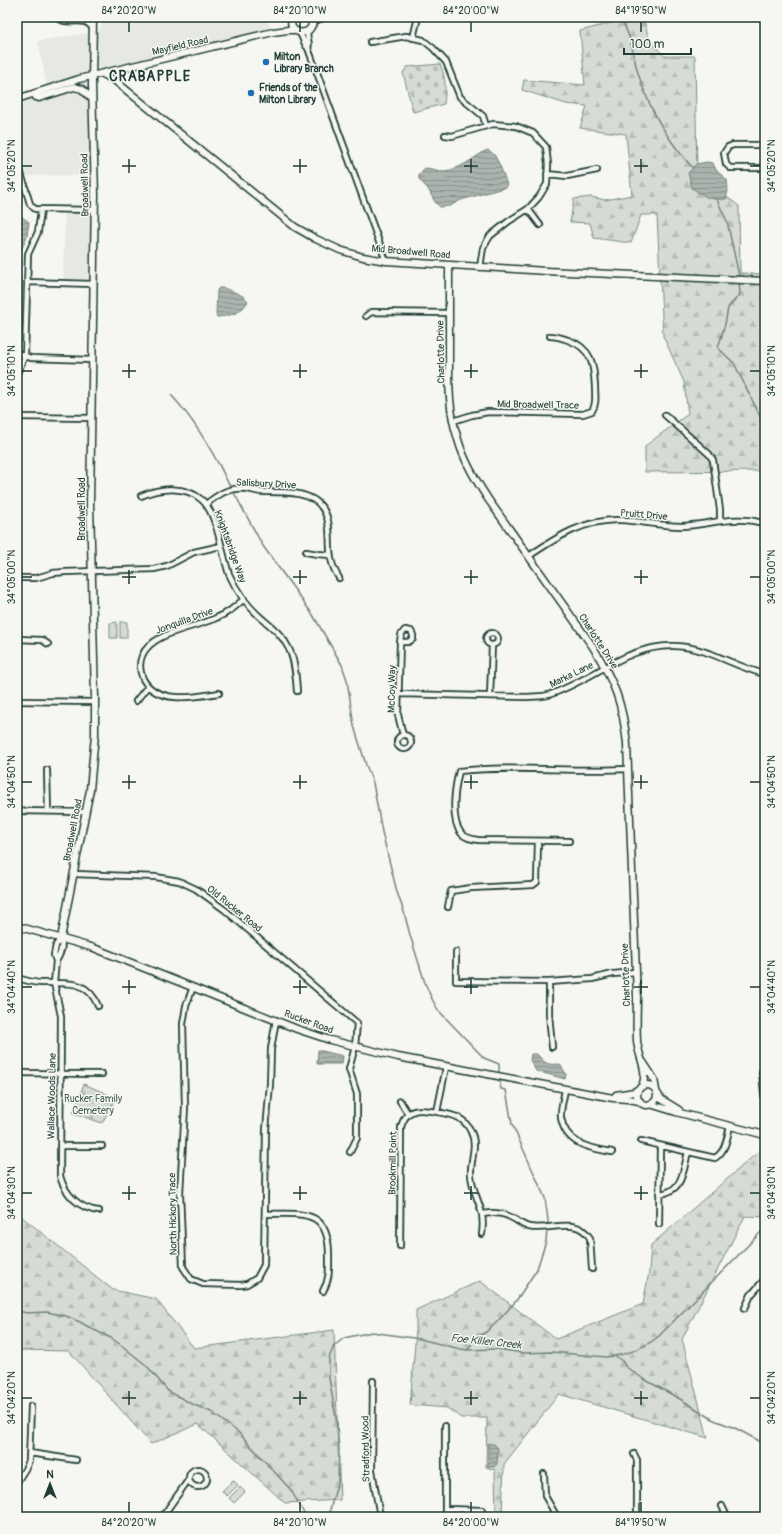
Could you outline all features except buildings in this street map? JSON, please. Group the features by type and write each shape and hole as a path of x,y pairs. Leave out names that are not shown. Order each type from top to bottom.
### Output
{"street":[{"path":"56,17 64,21 83,21 87,23 93,32"},
{"path":"83,21 88,17"},
{"path":"93,17 93,32"},
{"path":"93,32 97,17"},
{"path":"310,17 310,28"},
{"path":"308,48 309,45 307,34 316,20 323,17"},
{"path":"413,38 418,17"},
{"path":"292,19 291,24 308,48 386,261"},
{"name":"Mayfield Road","path":"273,32 292,19"},
{"name":"Mayfield Road","path":"92,77 273,32 288,30 297,32 310,28"},
{"name":"Broadwell Road","path":"60,938 74,874 93,762 95,702 90,504 95,210 92,99 93,32"},
{"path":"370,42 406,36 422,40 433,48 446,62 460,97 483,116 486,126"},
{"path":"114,80 114,75 119,70"},
{"name":"Mid Broadwell Road","path":"103,74 114,80 295,227 340,250 363,257 386,261 765,281"},
{"path":"17,103 92,77"},
{"path":"17,99 79,79 92,77"},
{"path":"36,97 39,98 74,87 82,89 92,99"},
{"path":"445,135 452,136 493,124 516,126 533,133 546,147 547,184 539,197 528,209 490,236 483,248 480,267"},
{"path":"765,145 733,145 728,147 724,154 726,164 730,168 765,168"},
{"path":"17,160 30,204 35,209 95,210"},
{"path":"547,174 567,176 598,170"},
{"path":"17,185 25,185"},
{"path":"528,209 540,225"},
{"path":"17,373 25,356 28,254 38,232 41,210"},
{"name":"Charlotte Drive","path":"449,265 449,378 453,421 461,450 488,499 605,667 615,688 625,725 636,972 637,1043 645,1075 641,1087"},
{"path":"27,282 93,284"},
{"path":"366,316 371,312 449,313"},
{"name":"Mid Broadwell Trace","path":"453,421 488,412 583,414 592,411 595,403 594,373 589,355 578,344 556,336 550,336"},
{"path":"17,353 31,358 92,360"},
{"path":"665,414 713,460 720,521"},
{"path":"17,417 91,418"},
{"name":"Salisbury Drive","path":"206,504 220,493 240,489 259,492 289,492 308,496 319,504 326,515 329,528 330,555 333,569 339,578"},
{"name":"Knightsbridge Way","path":"141,496 151,492 178,490 191,493 206,504 213,520 231,578 244,599 280,636 291,652 297,691"},
{"name":"Pruitt Drive","path":"529,556 564,534 580,526 595,522 621,520 680,526 720,521 746,520 765,524"},
{"path":"17,578 36,578 53,573 147,570 160,568 194,552 221,546"},
{"path":"306,552 330,555"},
{"name":"Jonquilla Drive","path":"148,686 141,674 140,668 142,655 150,644 161,637 215,619 232,609 244,599"},
{"path":"17,639 42,640 48,644"},
{"name":"McCoy Way","path":"400,642 398,715 403,735"},
{"path":"490,696 492,645"},
{"name":"Marka Lane","path":"399,694 527,697 547,695 641,650 675,646 702,650 765,674"},
{"path":"136,701 148,686 158,694 171,697 206,696 219,693"},
{"path":"17,701 95,702"},
{"path":"570,841 478,840 467,837 461,832 456,822 455,786 459,771 483,768 603,771 628,769"},
{"path":"47,770 48,811"},
{"path":"17,811 85,812"},
{"path":"448,907 451,891 472,888 533,885 537,882 538,841"},
{"name":"Old Rucker Road","path":"74,874 156,877 179,881 196,889 225,910 357,1023 355,1047"},
{"name":"Rucker Road","path":"17,926 94,948 317,1036 355,1047 446,1067 640,1101"},
{"name":"Wallace Woods Lane","path":"60,938 62,946 60,956 56,961 54,983 61,1016 60,1176 65,1189 71,1196 84,1207 91,1210 100,1211"},
{"path":"456,952 456,981 549,982 592,979 614,974 636,972"},
{"path":"17,978 32,982 71,983 82,987 92,995 98,1006"},
{"path":"549,982 549,1014 552,1047"},
{"name":"North Hickory Trace","path":"193,987 186,1006 183,1024 185,1107 180,1193 182,1260 187,1274 197,1282 203,1284 242,1285 253,1281 261,1274 264,1265 266,1123 270,1084 271,1049 276,1020"},
{"path":"350,1152 357,1138 357,1094 349,1069 355,1047"},
{"name":"Charlotte Drive","path":"642,1060 654,1079 656,1092"},
{"path":"438,1112 446,1067"},
{"path":"762,1072 765,1104"},
{"path":"17,1073 102,1074"},
{"path":"684,1113 665,1103 649,1085 641,1087 637,1093 640,1101 646,1104 765,1135"},
{"name":"Rucker Road","path":"605,1096 634,1092 641,1087"},
{"path":"565,1089 561,1117 565,1128 571,1137 579,1144 590,1148 612,1152"},
{"path":"650,1104 655,1100 656,1092"},
{"path":"400,1101 408,1114 419,1110 451,1115 459,1118 466,1124 471,1132 474,1146 471,1176 483,1214 482,1234"},
{"name":"Brookmill Point","path":"400,1246 401,1127 403,1120 408,1114"},
{"path":"641,1141 714,1158 721,1154 724,1148 730,1126"},
{"path":"60,1146 102,1146"},
{"path":"659,1224 660,1146"},
{"path":"659,1194 668,1193 676,1188 681,1179 688,1152"},
{"path":"483,1214 502,1213 530,1227 539,1228 555,1225 580,1228 590,1238 592,1243 592,1269"},
{"path":"265,1214 306,1215 315,1219 323,1226 329,1241 329,1275 327,1284 323,1291"},
{"path":"745,1308 751,1295 765,1279"},
{"name":"Stradford Wood","path":"373,1381 372,1470 380,1517"},
{"path":"17,1482 27,1466 30,1453 31,1406"},
{"path":"445,1426 445,1517"},
{"path":"30,1453 76,1460"},
{"path":"634,1454 637,1460 637,1517"},
{"path":"544,1474 544,1496 557,1517"},
{"path":"162,1517 189,1479"},
{"path":"722,1506 727,1517"},
{"path":"445,1509 482,1510"}],"shaded area":[{"path":"102,17 268,17 270,35 94,80 96,175 17,176 17,102 48,92 38,41 100,31"},
{"path":"487,150 495,156 507,187 461,200 450,206 440,207 419,179 419,174 425,168 441,171 450,170 461,166"},
{"path":"707,162 713,163 716,170 727,180 728,190 726,199 707,197 692,188 688,173 696,164"},
{"path":"65,207 95,207 93,284 63,284"},
{"path":"22,217 29,222 27,236 17,261 17,219"},
{"path":"219,288 224,288 241,295 248,301 239,311 226,316 217,317 217,290"},
{"path":"318,1050 343,1056 342,1064 317,1064"},
{"path":"531,1054 537,1054 547,1063 560,1064 566,1074 565,1079 536,1071 530,1060"},
{"path":"488,1444 494,1444 498,1448 497,1464 494,1467 488,1466"}],"green space":[{"path":"634,17 643,17 649,39 664,56 695,56 697,175 739,206 740,273 765,274 765,471 645,472 645,446 688,414 684,382 663,336 657,215 641,215 631,243 594,238 590,223 570,222 574,199 591,197 605,200 632,195 626,134 580,128 587,106 566,104 522,90 524,80 585,85 580,31"},
{"path":"440,64 445,84 444,104 413,112 403,73 407,67"},
{"path":"117,622 117,638 110,638 110,623"},
{"path":"120,622 127,622 127,638 120,638"},
{"name":"Rucker Family Cemetery","path":"84,1084 116,1098 102,1123 73,1113"},
{"path":"765,1146 765,1217 745,1216 682,1339 708,1438 559,1394 504,1464 502,1517 496,1517 495,1470 486,1467 487,1418 461,1418 447,1408 410,1405 416,1330 416,1310 480,1281 556,1339 643,1304 649,1272 651,1245"},
{"path":"17,1213 113,1290 156,1299 194,1348 334,1330 340,1500 285,1503 198,1424 151,1444 69,1351 17,1350"},
{"path":"233,1480 238,1485 227,1496 222,1491"},
{"path":"240,1487 245,1492 234,1503 229,1498"}],"waterway":[{"path":"620,17 630,39 642,86 654,112 675,147 693,168"},
{"path":"716,198 727,221 739,276"},
{"path":"739,282 740,294 728,308 718,348 734,363 760,416 765,421"},
{"path":"171,395 185,411 202,436 231,488"},
{"path":"233,491 263,546 313,615 342,665 347,680 354,726 373,783 382,832 397,892 425,983 431,997 438,1010 484,1058 499,1064 499,1075"},
{"path":"467,1350 476,1338 486,1332 497,1322 516,1301 537,1269 546,1241 548,1220 545,1198 512,1124 506,1090 501,1089 499,1078"},
{"name":"Foe Killer Creek","path":"328,1517 338,1481 339,1448 336,1418 329,1378 329,1358 334,1346 344,1338 372,1332 420,1339 467,1350 497,1349 523,1353 551,1352 606,1357 620,1355 634,1351 653,1341 659,1336 765,1228"},
{"path":"17,1308 18,1311 27,1313 47,1312 66,1316 111,1338 121,1345 146,1365 168,1391 211,1412 238,1432 291,1490 306,1517"},
{"path":"615,1356 622,1361 626,1367 642,1378 714,1420 735,1428 765,1444"}],"place":[{"name":"Milton Library Branch","path":"266,62"},
{"name":"Friends of the Milton Library","path":"251,93"}],"district":[{"name":"CRABAPPLE","path":"150,76"}]}
